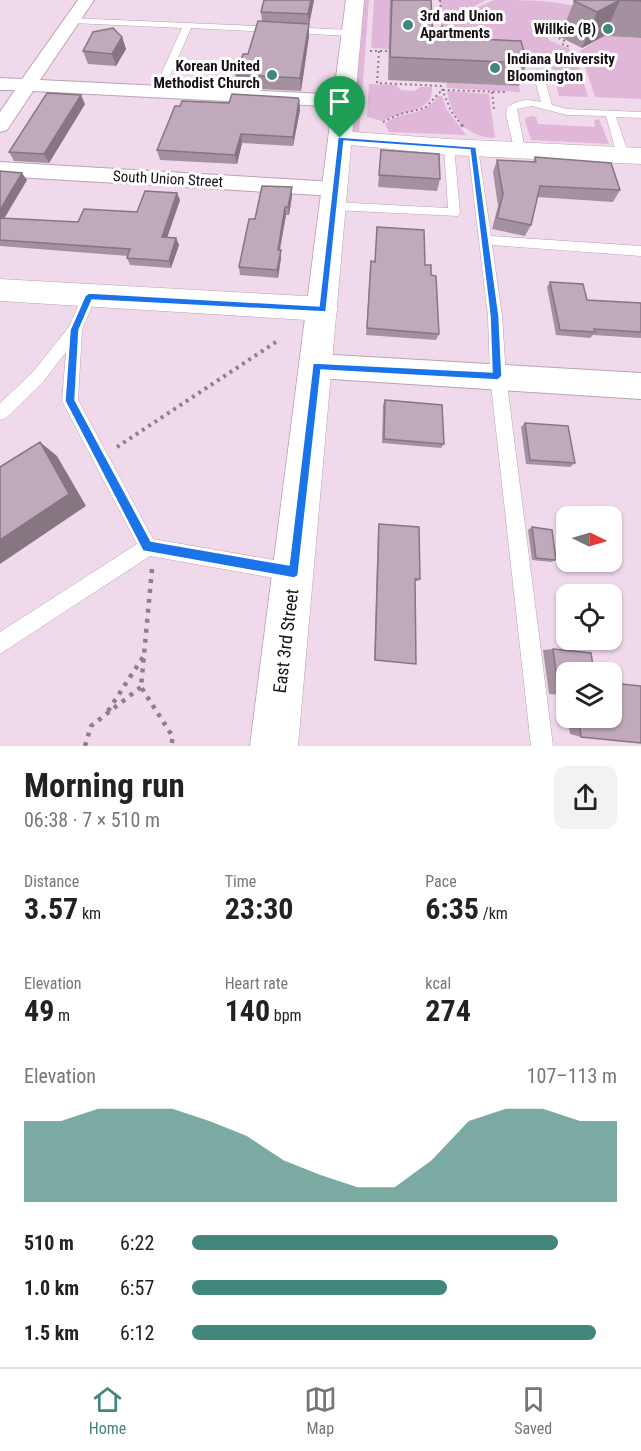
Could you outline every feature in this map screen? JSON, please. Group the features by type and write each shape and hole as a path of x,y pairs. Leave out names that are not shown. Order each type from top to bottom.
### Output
{"main road":[{"name":"East 3rd Street","path":"274,746 355,0"},
{"path":"340,138 448,147 470,140 519,150 632,156"},
{"path":"0,290 323,309"}],"street":[{"path":"0,126 86,0"},
{"path":"0,84 344,101"},
{"name":"South Union Street","path":"0,169 334,198"},
{"path":"317,366 641,386"}],"lane":[{"path":"73,20 352,33"},
{"path":"158,92 188,25"},
{"path":"538,73 547,105"},
{"path":"519,150 511,115 512,108 525,104 547,105 565,111 641,115"},
{"path":"610,113 632,156"},
{"path":"470,140 495,316 498,376 542,746"},
{"path":"334,198 454,213 448,147"},
{"path":"485,240 641,251"},
{"path":"0,413 37,378 75,330 89,296"},
{"path":"75,330 70,401 151,547"},
{"path":"0,644 151,547 294,572"}],"path":[{"path":"440,0 443,37"},
{"path":"555,36 570,47"},
{"path":"369,51 389,51"},
{"path":"377,83 379,51"},
{"path":"367,82 442,86"},
{"path":"381,123 400,114 425,108 442,86"},
{"path":"442,86 451,111 470,140"},
{"path":"101,457 279,340"},
{"path":"151,547 141,687 173,736 171,746"},
{"path":"105,715 144,656"},
{"path":"86,746 91,726 141,687"}],"shaded area":[{"path":"364,0 369,0 359,134 352,130"},
{"path":"374,0 406,0 389,49 371,48"},
{"path":"440,0 486,0 458,15 446,27 442,26"},
{"path":"495,0 557,3 594,12 546,35 549,40 574,51 588,97 559,96 550,61 539,60 540,64 450,60 446,44 452,27 464,15"},
{"path":"604,36 641,38 641,99 595,97 580,51"},
{"path":"446,82 519,86 520,92 447,88"},
{"path":"369,84 396,85 401,90 415,91 420,87 432,87 431,96 422,107 382,121 367,117"},
{"path":"447,91 489,94 495,138 485,137 468,130 452,110"},
{"path":"438,96 442,96 447,110 466,135 389,132 385,124 392,119 426,108"},
{"path":"536,117 538,124 595,127 594,120 599,119 609,144 531,140 525,118"}],"building":[{"path":"264,0 311,0 308,14 261,12"},
{"path":"392,0 431,0 433,37 521,41 527,63 390,57"},
{"path":"620,0 597,12 574,1"},
{"path":"258,21 309,24 300,78 236,75 243,54 248,54"},
{"path":"113,28 122,37 112,54 83,51 93,32"},
{"path":"47,93 81,95 44,154 9,152"},
{"path":"232,94 298,98 293,137 241,134 235,155 157,150 175,106 180,106 182,101 229,103"},
{"path":"381,150 439,154 440,179 379,175"},
{"path":"535,157 611,163 620,190 540,186 531,225 497,218 503,194 497,160 536,162"},
{"path":"0,171 22,173 0,210"},
{"path":"262,186 292,187 288,207 285,207 277,270 239,267 249,219 255,219"},
{"path":"145,191 177,193 162,237 176,238 169,261 127,258 130,249 0,240 0,218 78,222 84,209 137,212"},
{"path":"377,227 424,230 425,265 431,265 431,275 436,276 439,334 367,328 371,261 375,262"},
{"path":"550,282 583,284 587,300 641,303 641,332 594,329 595,332 560,330"},
{"path":"385,400 442,405 444,444 384,439"},
{"path":"525,423 568,426 575,463 530,460"},
{"path":"40,442 69,494 0,540 0,467"},
{"path":"379,524 419,527 420,579 415,579 416,664 375,660"},
{"path":"532,527 552,530 556,560 536,558"},
{"path":"553,649 591,653 592,662 556,662 556,672"},
{"path":"622,684 641,686 641,743 581,737 580,728 622,728"}],"place":[{"name":"3rd and Union Apartments","path":"408,25"},
{"name":"Willkie (B)","path":"608,29"},
{"name":"Indiana University Bloomington","path":"495,68"},
{"name":"Korean United Methodist Church","path":"272,75"}],"route":[{"path":"340,138 473,148 495,316 498,376 317,366 294,572 148,546 70,401 75,330 89,296 323,309 340,138"}]}
